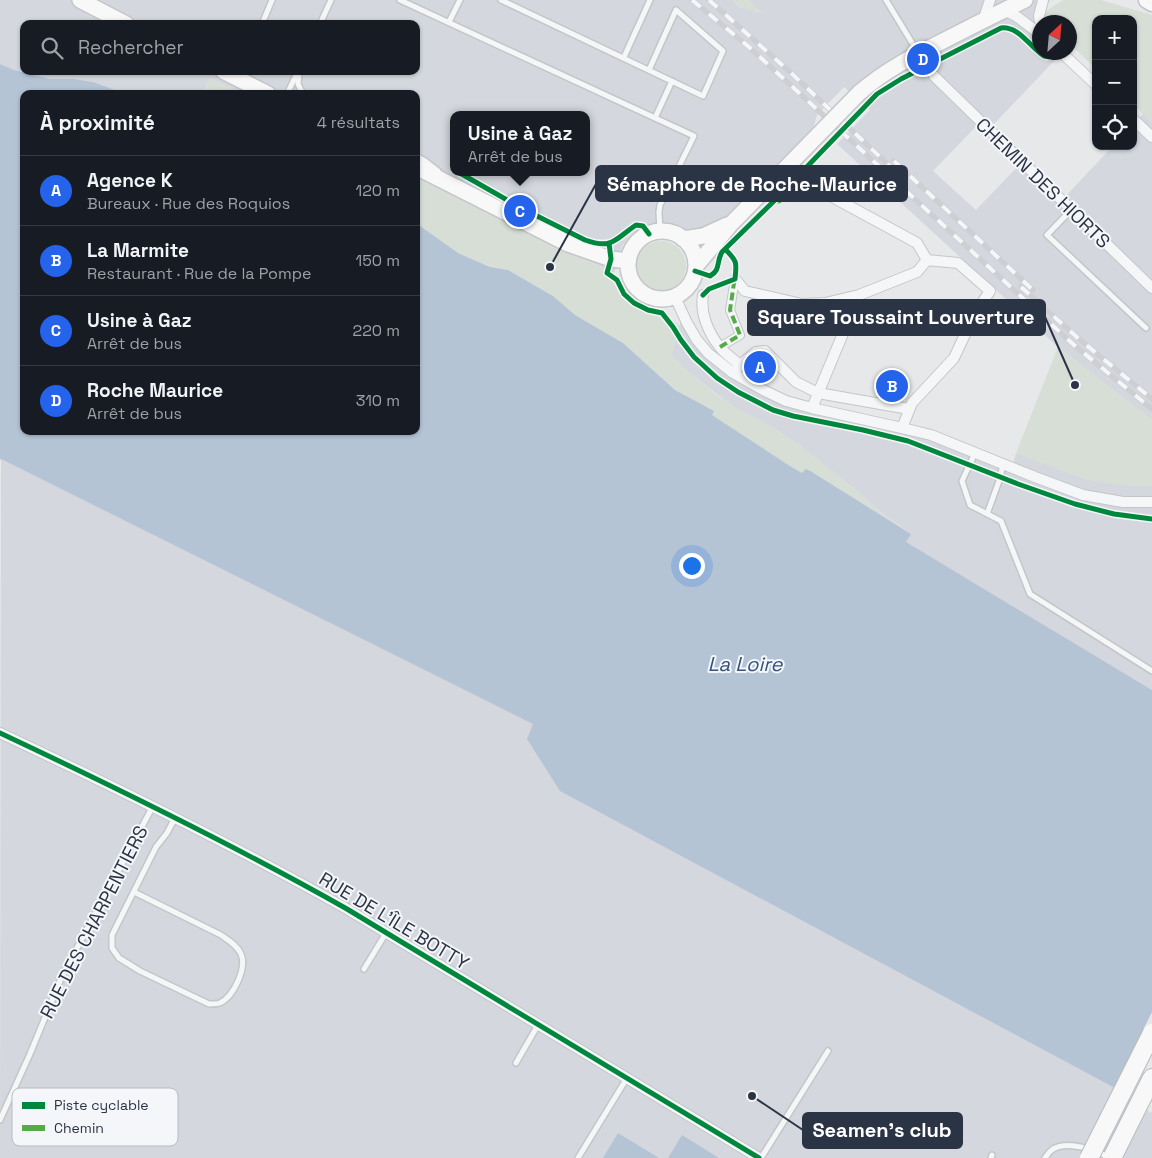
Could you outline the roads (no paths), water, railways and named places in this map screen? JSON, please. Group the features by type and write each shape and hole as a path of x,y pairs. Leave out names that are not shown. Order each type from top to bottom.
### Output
{"highway":[{"path":"1089,1158 1152,1032"},
{"path":"1112,1158 1152,1078"}],"main road":[{"path":"80,0 118,20"},
{"path":"696,266 692,250 683,239 670,233 660,232 649,234 639,240 632,249 628,261 631,280 634,286 644,294 662,300 681,294 690,284 696,266 731,224 859,93 881,75 918,54 1025,0"},
{"path":"1147,0 1152,3"},
{"path":"231,75 260,90"},
{"path":"420,169 568,244 611,259 628,261"},
{"path":"683,239 703,236 731,224"}],"street":[{"path":"983,21 990,0"},
{"path":"1039,15 1043,0"},
{"path":"1004,10 1032,28"},
{"path":"1069,60 1092,81"},
{"name":"CHEMIN DES HIORTS","path":"934,76 1152,288"},
{"path":"1137,123 1152,136"},
{"path":"814,187 917,243 927,260"},
{"path":"902,428 912,403 954,358 975,312 990,291 958,263 927,260"},
{"path":"735,279 745,291 802,304 825,302 859,294 917,272 927,260"},
{"path":"720,347 740,334 730,310 735,279"},
{"path":"703,294 703,313 710,331 720,347 740,364"},
{"path":"812,408 859,294"},
{"path":"675,297 686,323 696,340 714,358 733,373 786,401 931,435 1083,495 1123,502 1152,502"},
{"path":"733,373 740,364 756,352 765,351 796,382 818,393 909,409"},
{"name":"RUE DE L'ÎLE BOTTY","path":"0,733 152,806 307,886 760,1158"}],"lane":[{"path":"264,20 272,0"},
{"path":"322,20 331,0"},
{"path":"400,0 694,136 660,205 660,232"},
{"path":"449,22 460,0"},
{"path":"501,0 703,96 723,51 676,10 649,70"},
{"path":"624,58 650,0"},
{"path":"886,0 918,54"},
{"path":"289,90 296,75"},
{"path":"298,75 298,84 301,90"},
{"path":"655,118 672,81"},
{"path":"420,158 459,189"},
{"path":"1070,210 1047,236 1146,328"},
{"path":"975,453 962,481 970,505 1002,521 1030,594 1152,672"},
{"path":"987,514 1003,465"},
{"name":"RUE DES CHARPENTIERS","path":"15,1088 62,976 152,806"},
{"path":"134,892 221,935 233,943 241,954 243,966 238,982 229,996 220,1003 209,1004 140,971 119,958 112,948 112,935 156,847 167,833 175,818"},
{"path":"364,969 386,932"},
{"path":"516,1063 539,1025"},
{"path":"760,1158 828,1051"},
{"path":"578,1158 627,1078"},
{"name":"RUE DES CHARPENTIERS","path":"0,1120 12,1094"},
{"path":"1045,1158 1053,1149 1064,1146 1089,1149 1112,1158"}],"water":[{"name":"La Loire","path":"0,64 20,72 20,75 93,82 115,90 20,90 20,435 420,435 420,226 458,253 490,267 508,270 553,296 575,315 623,343 675,390 714,411 712,415 790,466 802,473 806,469 812,472 911,534 906,542 1152,690 1152,1110 1143,1103 560,791 527,739 533,724 0,460"},
{"path":"618,1133 659,1158 603,1158"},
{"path":"682,1135 719,1158 668,1158"}],"railway":[{"path":"692,0 749,47 1074,345 1152,409"},
{"path":"709,0 790,72 896,172"},
{"path":"894,161 1033,290"},
{"path":"1021,287 1079,339 1152,399"}],"place":[{"name":"Roche Maurice","path":"923,59"},
{"name":"Usine à Gaz","path":"520,211"},
{"name":"Sémaphore de Roche-Maurice","path":"550,267"},
{"name":"Agence K","path":"760,367"},
{"name":"Square Toussaint Louverture","path":"1075,385"},
{"name":"La Marmite","path":"892,386"},
{"name":"Seamen's club","path":"752,1096"}]}
